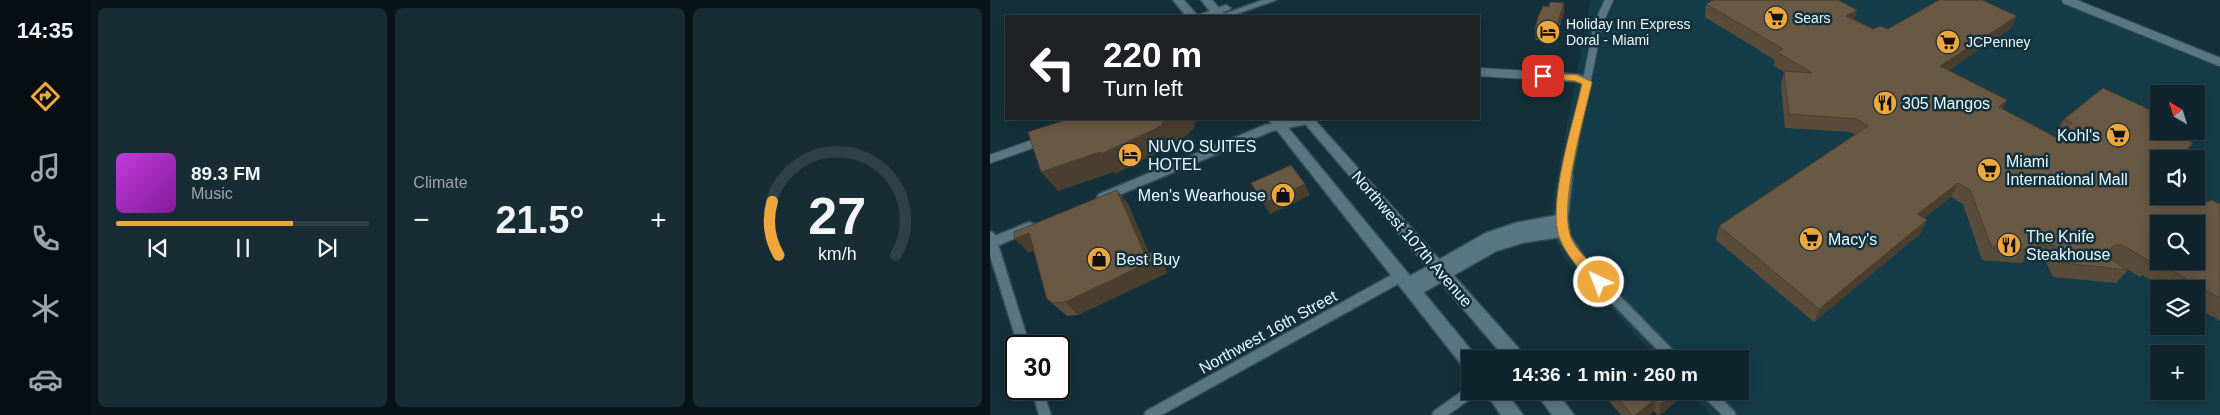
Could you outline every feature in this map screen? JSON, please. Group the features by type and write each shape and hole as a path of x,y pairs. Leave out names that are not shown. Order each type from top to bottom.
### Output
{"main road":[{"path":"1178,0 1191,15"},
{"path":"1206,0 1220,15"},
{"name":"Northwest 107th Avenue","path":"1312,120 1508,350"},
{"name":"Northwest 107th Avenue","path":"1277,122 1461,351"},
{"path":"1500,400 1513,415"},
{"path":"1552,400 1564,415"}],"street":[{"path":"1220,15 1250,0"},
{"path":"1220,15 1272,0"},
{"path":"1609,0 1598,25 1565,185 1563,225 1567,242 1582,265 1665,350"},
{"path":"2066,0 2220,62"},
{"path":"1480,72 1577,78 1587,82"},
{"path":"1480,78 1576,84 1587,82"},
{"path":"1088,203 1277,122 1300,120"},
{"path":"990,159 1055,136"},
{"path":"1021,335 991,241 1045,221"},
{"name":"Northwest 16th Street","path":"1150,415 1407,284 1498,244 1563,225"},
{"path":"1438,415 1461,399"},
{"path":"1040,400 1045,415"},
{"path":"1713,400 1724,414"}],"shaded area":[{"path":"1591,0 2076,0 2220,57 2220,415 1711,415 1697,400 1749,400 1749,350 1650,350 1564,258 1556,243 1551,208"}],"building":[{"name":"Miami International Mall","path":"1714,0 1838,0 1857,10 1846,16 1873,29 1880,26 1888,29 1939,0 1982,0 2017,16 1940,66 2007,100 1999,107 2055,137 2072,123 2064,119 2103,88 2150,110 2150,140 2190,140 2193,143 2187,150 2150,150 2150,205 2205,205 2205,200 2208,202 2211,200 2220,204 2220,298 2205,289 2205,280 2188,280 2171,270 2205,270 2205,215 2150,215 2150,261 2122,245 2114,245 2104,255 2128,270 2064,263 2056,246 2038,245 2031,250 1991,246 1970,190 1958,183 1918,214 1927,220 1819,309 1719,226 1868,126 1856,119 1789,114 1784,71 1812,73 1777,52 1783,49 1706,4"},
{"path":"1550,2 1564,3 1555,31 1535,30 1543,6 1549,7"},
{"path":"1066,120 1167,120 1155,129 1101,154 1100,152 1041,172 1028,132"},
{"path":"1291,165 1305,184 1264,203 1251,183"},
{"name":"Best Buy","path":"1117,190 1145,255 1152,252 1156,259 1065,302 1053,303 1047,299 1029,233 1015,239 1014,232"},
{"path":"1619,400 1654,400 1635,415 1632,415"},
{"path":"1656,400 1665,400 1660,404"}],"place":[{"name":"Sears","path":"1776,18"},
{"name":"Holiday Inn Express Doral - Miami","path":"1548,32"},
{"name":"JCPenney","path":"1948,42"},
{"name":"305 Mangos","path":"1885,103"},
{"name":"Kohl's","path":"2118,135"},
{"name":"NUVO SUITES HOTEL","path":"1130,155"},
{"name":"Miami International Mall","path":"1989,170"},
{"name":"Men's Wearhouse","path":"1283,195"},
{"name":"Macy's","path":"1811,239"},
{"name":"The Knife Steakhouse","path":"2009,245"},
{"name":"Best Buy","path":"1099,259"}],"route":[{"path":"1543,76 1577,78 1587,82 1565,185 1562,220 1565,238 1572,251 1582,265 1599,282"}]}
